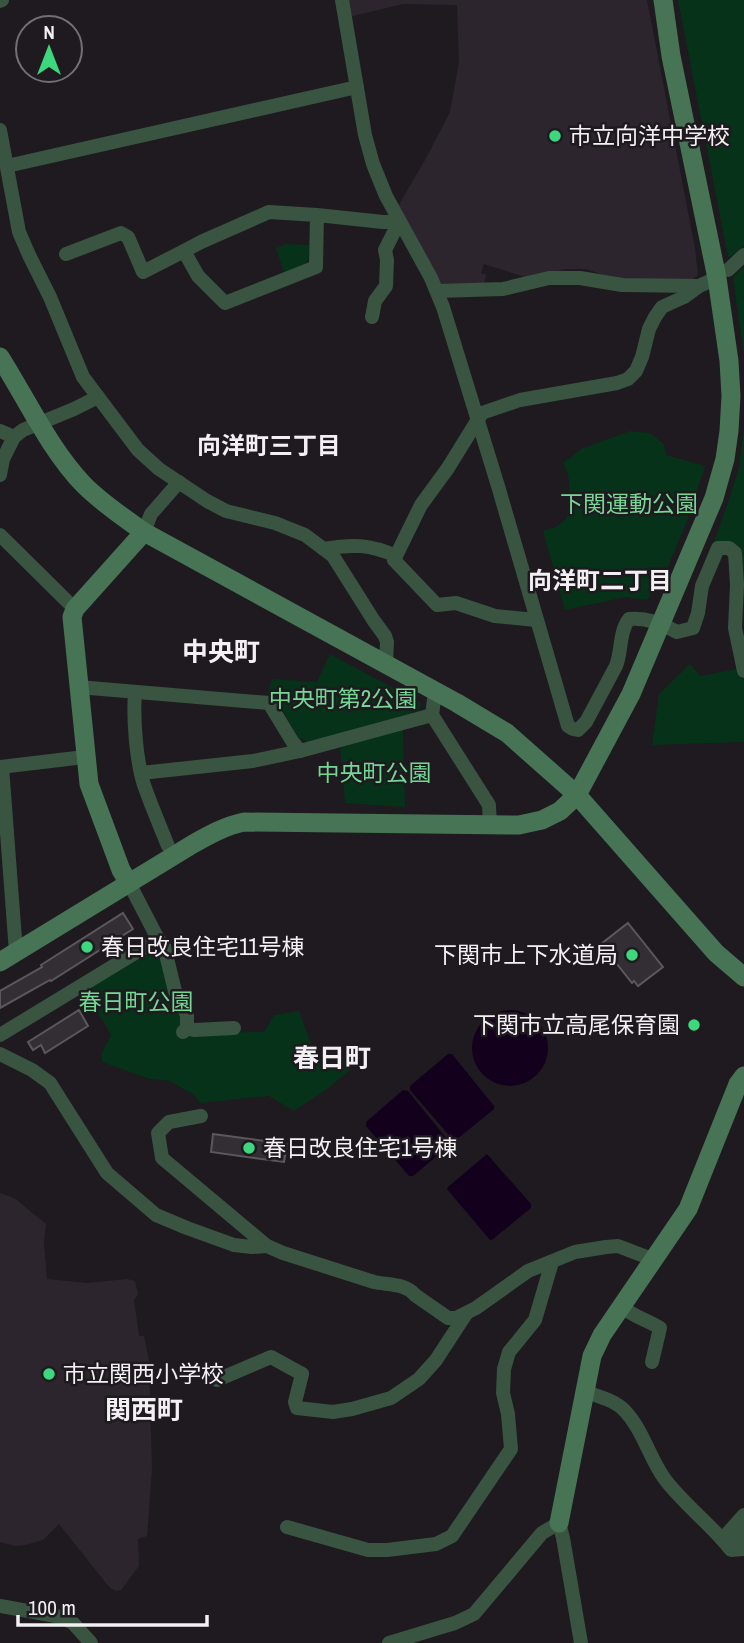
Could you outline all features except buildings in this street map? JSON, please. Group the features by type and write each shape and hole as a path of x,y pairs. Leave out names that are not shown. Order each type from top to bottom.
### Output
{"street":[{"path":"342,0 365,135 373,164 399,222 437,291 457,350 568,726 579,730 586,722 616,666 625,625 629,619 646,619 677,632 693,628 702,586 718,548 729,548 735,553 735,628 744,671"},
{"path":"76,758 1,767 8,957 220,829 244,822 519,825 542,820 560,811 577,795 631,694 715,498 729,431 731,379 663,0"},
{"path":"8,166 357,87"},
{"path":"0,130 19,232 50,297 83,377 97,397 138,450 178,482 226,511 275,523 304,535 333,556 385,636 386,665"},
{"path":"66,254 121,233 128,237 143,272 201,242 269,212 399,222"},
{"path":"184,251 198,276 225,303 316,267 317,215"},
{"path":"372,317 375,301 386,286 385,250 399,222"},
{"path":"536,620 495,615 456,603 438,605 394,560 421,505 482,413 520,400 628,379 636,372 649,329 662,307 715,278 744,256"},
{"path":"437,291 494,290 549,278 580,278 622,285 715,278"},
{"path":"0,357 40,424 83,484 103,503 144,532 507,733 577,795 716,953 744,977"},
{"path":"0,475 3,459 14,437 23,430 97,397"},
{"path":"0,431 14,437"},
{"path":"178,482 151,514 144,532 75,609 72,628 89,783 121,870 164,946 175,991 187,1016 185,1030 233,1028"},
{"path":"0,535 75,609"},
{"path":"324,549 359,544 396,556"},
{"path":"79,687 269,703 300,751"},
{"path":"135,692 139,765 168,846"},
{"path":"436,692 432,715 489,805 490,825"},
{"path":"141,773 253,761 432,715"},
{"path":"0,1035 158,939"},
{"path":"0,1054 32,1070 50,1083 107,1173 156,1215 234,1245 267,1245"},
{"path":"581,1643 564,1538 559,1523 592,1356 602,1335 688,1209 738,1084 744,1076"},
{"path":"201,1116 169,1122 158,1133 162,1157 267,1245 374,1282 403,1286 448,1318 456,1318 476,1308 528,1271 575,1252 618,1246 652,1259"},
{"path":"288,1528 368,1550 436,1544 452,1536 511,1449 508,1413 503,1393 504,1369 509,1352 535,1320 552,1262"},
{"path":"621,1306 629,1313 660,1328 652,1362"},
{"path":"217,1380 271,1357 302,1374 295,1402 297,1408 333,1412 352,1409 391,1398 419,1379 436,1360 467,1312"},
{"path":"592,1394 625,1410 664,1477 731,1550 744,1549"},
{"path":"725,1542 727,1534 744,1515"},
{"path":"388,1643 455,1623 474,1614 542,1533 559,1523"},
{"path":"725,1542 737,1539 744,1530"},
{"path":"0,1606 61,1617 73,1623 91,1643"}],"shaded area":[{"name":"市立向洋中学校","path":"348,0 647,0 698,275 689,282 621,281 586,269 566,269 528,278 484,264 481,273 486,275 484,285 439,286 397,208 450,112 459,62 457,5 403,4 349,17"},
{"path":"510,1010 524,1013 537,1021 545,1034 548,1048 545,1062 537,1075 524,1083 510,1086 496,1083 483,1075 475,1062 472,1048 475,1034 483,1021 496,1013"},
{"path":"448,1054 452,1054 494,1106 494,1109 456,1140 453,1140 410,1090 410,1086"},
{"path":"403,1090 408,1091 451,1144 413,1176 409,1176 366,1126 366,1122"},
{"path":"487,1154 531,1204 531,1208 490,1240 447,1189"},
{"path":"0,1193 14,1198 46,1224 44,1243 47,1279 87,1283 127,1279 135,1281 138,1294 134,1300 139,1336 144,1336 149,1361 152,1469 147,1536 138,1539 139,1566 121,1590 110,1588 59,1524 43,1540 15,1546 0,1542"}],"green space":[{"path":"678,0 744,0 744,246 728,257"},
{"path":"286,244 310,245 310,258 304,265 284,272 276,248"},
{"path":"744,268 744,355 733,278"},
{"name":"下関運動公園","path":"744,427 742,585 738,549 714,541 739,468"},
{"name":"下関運動公園","path":"630,431 650,433 664,444 666,455 705,466 688,519 659,588 653,590 647,600 626,597 565,610 543,531 556,527 567,518 569,482 563,463 583,448"},
{"name":"中央町第2公園","path":"330,654 421,703 419,711 311,743 298,737 274,696 266,697 272,679 317,682"},
{"path":"690,664 700,676 737,669 744,680 744,742 652,745 659,694"},
{"name":"中央町公園","path":"403,728 405,807 345,803 340,747"},
{"name":"春日町公園","path":"155,947 160,948 191,1033 264,1032 274,1015 299,1011 318,1063 349,1059 350,1070 294,1111 269,1096 200,1103 194,1095 170,1081 150,1079 102,1062 101,1054 111,1035 84,997 85,988"}],"place":[{"name":"市立向洋中学校","path":"555,136"},
{"name":"春日改良住宅11号棟","path":"87,947"},
{"name":"下関市上下水道局","path":"632,955"},
{"name":"下関市立高尾保育園","path":"694,1025"},
{"name":"春日改良住宅1号棟","path":"249,1148"},
{"name":"市立関西小学校","path":"49,1374"}],"district":[{"name":"向洋町三丁目","path":"269,446"},
{"name":"向洋町二丁目","path":"600,581"},
{"name":"中央町","path":"221,652"},
{"name":"春日町","path":"332,1058"},
{"name":"関西町","path":"144,1410"}]}
